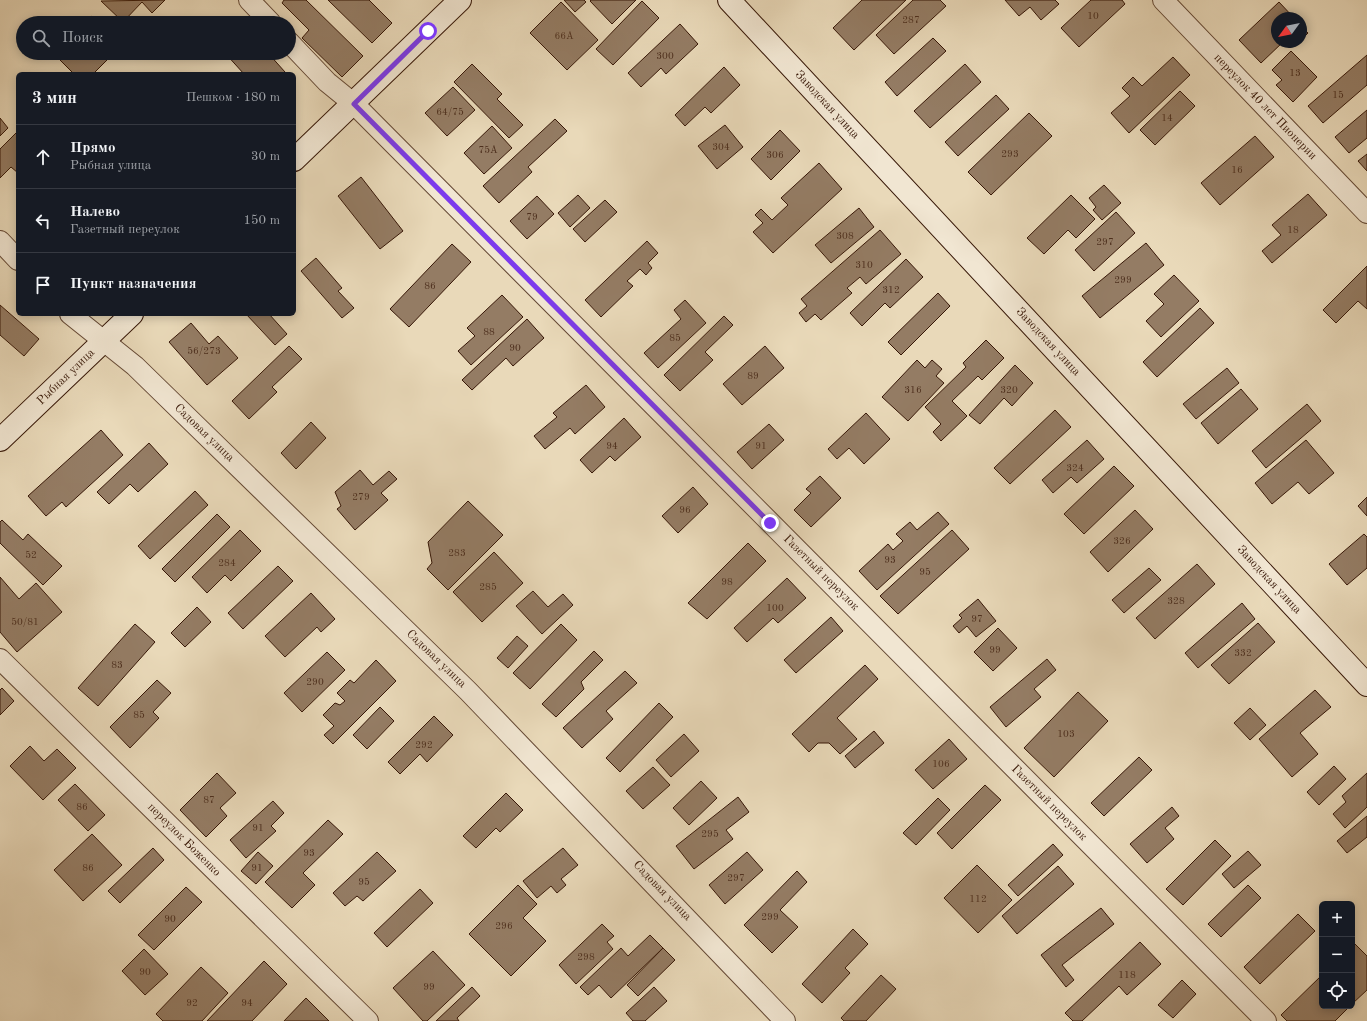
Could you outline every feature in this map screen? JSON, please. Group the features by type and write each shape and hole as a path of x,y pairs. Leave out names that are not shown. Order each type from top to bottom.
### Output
{"main road":[{"path":"296,158 354,104 460,0"},
{"name":"Заводская улица","path":"729,0 1367,685"},
{"name":"Рыбная улица","path":"0,440 130,316"}],"street":[{"path":"249,0 264,16"},
{"name":"переулок 40 лет Пионерии","path":"1163,0 1367,213"},
{"name":"Газетный переулок","path":"296,50 326,82 354,104 1266,1021"},
{"path":"0,241 16,258"},
{"name":"Садовая улица","path":"73,316 135,366 468,691 786,1021"},
{"name":"переулок Боженко","path":"0,659 368,1021"}],"building":[{"path":"165,0 152,13 142,2 129,16 117,16 101,1"},
{"path":"284,0 306,0 363,56 342,77 302,38 309,30 282,3"},
{"path":"328,0 369,0 392,23 372,43"},
{"path":"564,0 584,0 586,2 575,12"},
{"path":"636,0 612,24 590,1"},
{"path":"862,0 906,0 854,50 833,28"},
{"path":"913,0 940,0 946,6 894,54 876,35"},
{"path":"1005,0 1055,0 1059,4 1041,20 1030,7 1019,16"},
{"path":"1091,0 1122,0 1125,4 1079,47 1061,28"},
{"path":"642,1 659,18 613,65 596,49"},
{"path":"561,2 598,40 567,70 530,33"},
{"path":"1279,2 1288,12 1271,12 1271,48 1277,48 1261,63 1239,40"},
{"path":"680,24 698,44 666,74 661,68 641,87 628,73"},
{"path":"933,38 946,51 897,96 885,82"},
{"path":"1291,51 1317,77 1293,102 1276,85 1282,80 1272,70"},
{"path":"1367,55 1367,85 1323,123 1308,106"},
{"path":"1173,57 1190,75 1129,133 1111,113 1130,96 1122,88 1133,77 1142,86"},
{"path":"60,60 107,60 95,72 72,72"},
{"path":"231,60 274,60 285,72 242,72"},
{"path":"472,64 502,94 497,99 523,125 509,138 454,82"},
{"path":"965,64 981,82 930,128 914,111"},
{"path":"724,67 740,85 711,113 705,107 685,126 675,115"},
{"path":"453,87 475,110 447,136 425,113"},
{"path":"1180,91 1195,106 1155,145 1140,130"},
{"path":"996,95 1009,109 958,156 945,142"},
{"path":"1367,110 1367,138 1349,153 1335,137"},
{"path":"1029,113 1052,136 991,195 968,172"},
{"path":"0,118 8,128 0,136"},
{"path":"555,119 567,131 528,167 532,172 499,203 483,186"},
{"path":"725,125 743,147 717,169 698,146"},
{"path":"492,126 512,148 484,174 464,153"},
{"path":"780,130 800,151 771,180 751,159"},
{"path":"16,133 16,171 11,167 0,178 0,149"},
{"path":"1255,136 1274,157 1220,205 1201,183"},
{"path":"1367,154 1367,171 1358,161"},
{"path":"819,163 842,189 773,253 753,232 763,223 755,215 761,209 772,220 788,205 781,198"},
{"path":"361,177 403,231 380,249 338,196"},
{"path":"1104,185 1121,203 1102,220 1093,210 1096,207 1089,198"},
{"path":"1308,194 1327,215 1272,263 1262,251 1281,235 1272,225"},
{"path":"578,195 590,208 570,227 558,213"},
{"path":"1071,195 1095,219 1076,238 1068,230 1044,254 1027,238"},
{"path":"537,196 554,214 527,239 510,221"},
{"path":"605,200 617,212 585,242 573,229"},
{"path":"859,208 874,227 831,263 815,245"},
{"path":"1116,212 1135,233 1094,271 1075,250"},
{"path":"880,230 901,254 866,284 860,277 847,288 852,293 821,320 815,314 806,322 799,313 807,306 801,299"},
{"path":"647,241 658,253 648,263 652,268 646,275 640,269 627,281 633,286 601,317 585,300"},
{"path":"1146,243 1164,265 1100,318 1082,296"},
{"path":"452,244 471,262 409,327 390,309"},
{"path":"316,258 342,288 338,291 354,308 342,318 301,271"},
{"path":"906,259 923,277 890,308 885,303 862,326 850,313"},
{"path":"1367,266 1367,309 1358,301 1336,323 1323,310"},
{"path":"1174,275 1199,301 1161,337 1146,321 1164,304 1154,294"},
{"path":"938,293 950,306 901,355 888,342"},
{"path":"502,295 523,317 471,365 458,351 475,336 467,328"},
{"path":"685,300 706,323 658,368 644,353 681,319 674,310"},
{"path":"0,305 39,339 24,356 0,335"},
{"path":"1200,308 1214,323 1157,377 1143,362"},
{"path":"248,316 271,316 287,334 275,345"},
{"path":"724,316 733,325 705,352 713,360 680,391 664,375"},
{"path":"527,319 544,338 513,366 506,358 472,390 462,380"},
{"path":"191,323 209,344 218,336 238,358 207,385 169,342"},
{"path":"986,340 1004,358 982,380 978,376 952,401 967,416 941,441 933,432 941,424 925,407 966,367 963,363"},
{"path":"289,346 302,359 272,387 277,392 249,419 232,401"},
{"path":"765,346 784,368 742,405 723,384"},
{"path":"917,360 925,368 932,360 942,369 936,376 944,383 908,421 882,397"},
{"path":"1015,365 1033,383 1012,406 1004,398 980,424 969,415"},
{"path":"1227,368 1239,383 1196,419 1183,404"},
{"path":"586,385 605,407 575,434 570,428 545,449 534,436 557,417 553,413"},
{"path":"1241,389 1258,409 1218,444 1201,423"},
{"path":"1307,404 1321,421 1266,468 1252,451"},
{"path":"1055,410 1071,427 1010,484 994,468"},
{"path":"866,413 890,439 864,464 849,448 837,459 828,449"},
{"path":"624,418 641,437 615,461 610,456 592,473 580,460"},
{"path":"311,422 326,438 296,469 281,453"},
{"path":"769,424 784,440 752,469 737,452"},
{"path":"101,430 123,455 66,507 62,502 46,516 28,496"},
{"path":"1087,440 1104,459 1077,483 1071,477 1053,493 1042,480"},
{"path":"1306,440 1334,473 1309,494 1298,482 1272,504 1255,483"},
{"path":"149,443 168,464 138,492 130,484 109,504 97,492"},
{"path":"1114,466 1134,486 1084,534 1064,514"},
{"path":"360,470 373,485 389,471 397,479 381,493 388,500 355,530 337,509 341,506 335,492"},
{"path":"820,476 841,498 811,527 794,510 811,493 806,489"},
{"path":"693,487 708,504 678,533 662,516"},
{"path":"195,491 208,505 150,559 138,546"},
{"path":"1367,497 1367,516 1358,506"},
{"path":"468,501 503,535 448,590 427,569 432,563 428,542"},
{"path":"1135,510 1153,529 1108,572 1090,552"},
{"path":"938,512 949,524 877,590 859,571 888,544 893,550 903,541 896,534 910,522 917,530"},
{"path":"217,514 230,527 175,582 162,569"},
{"path":"2,520 23,540 28,534 62,566 43,585 0,543 0,522"},
{"path":"240,530 261,551 231,581 225,575 207,593 192,577"},
{"path":"952,530 969,549 898,614 880,596"},
{"path":"1364,534 1367,537 1367,568 1347,585 1329,564"},
{"path":"748,543 766,561 707,619 688,603"},
{"path":"494,552 523,583 482,622 453,592"},
{"path":"1197,564 1215,584 1155,639 1136,618"},
{"path":"278,566 293,581 243,629 228,613"},
{"path":"1149,568 1161,580 1124,613 1112,600"},
{"path":"0,577 19,599 36,583 62,612 17,652 0,632"},
{"path":"787,578 806,598 778,623 773,618 747,642 734,628"},
{"path":"533,591 548,607 563,594 573,605 542,634 516,606"},
{"path":"311,593 335,619 321,632 317,627 285,657 265,636"},
{"path":"978,599 996,621 976,637 967,626 959,633 953,626 962,618 959,615"},
{"path":"1242,603 1255,619 1198,668 1185,653"},
{"path":"197,607 211,622 185,647 171,633"},
{"path":"831,617 843,631 796,673 784,660"},
{"path":"1258,623 1275,642 1229,684 1211,665"},
{"path":"135,624 155,642 98,706 78,688"},
{"path":"561,624 577,640 530,689 513,673"},
{"path":"998,628 1017,648 993,671 974,652"},
{"path":"517,636 528,646 508,668 497,658"},
{"path":"594,651 603,660 581,682 584,689 556,717 542,704"},
{"path":"327,652 345,670 302,712 284,693"},
{"path":"1047,659 1056,670 1034,689 1041,697 1006,727 990,707"},
{"path":"376,660 396,681 333,744 324,735 334,726 323,715 335,703 340,705 345,701 337,693 350,680 354,683"},
{"path":"865,665 878,679 837,718 857,739 840,754 829,743 818,743 809,752 792,734"},
{"path":"625,671 637,683 606,711 613,719 582,748 563,728"},
{"path":"157,680 171,693 153,712 159,718 130,748 110,727"},
{"path":"2,688 14,701 0,715 0,690"},
{"path":"1315,690 1331,707 1300,733 1318,754 1292,777 1259,739"},
{"path":"1078,692 1108,721 1054,777 1024,748"},
{"path":"659,703 673,717 620,772 606,758"},
{"path":"380,707 394,721 367,749 353,735"},
{"path":"1250,708 1266,725 1250,740 1234,723"},
{"path":"434,716 453,735 427,762 420,754 400,774 388,762"},
{"path":"874,731 884,743 855,768 845,756"},
{"path":"684,734 699,751 671,777 656,760"},
{"path":"949,739 967,759 933,789 915,770"},
{"path":"30,746 44,761 57,749 76,768 43,800 10,766"},
{"path":"1139,757 1152,770 1104,816 1091,803"},
{"path":"1334,766 1346,779 1319,805 1307,792"},
{"path":"653,767 670,785 643,809 626,791"},
{"path":"217,773 236,793 220,808 227,816 206,837 180,810"},
{"path":"1367,773 1367,807 1345,828 1333,814 1346,802 1342,796"},
{"path":"701,781 717,798 689,825 673,808"},
{"path":"75,784 105,815 88,831 58,800"},
{"path":"985,785 1001,800 952,849 937,833"},
{"path":"506,793 523,810 500,832 496,828 476,848 463,836"},
{"path":"738,797 749,812 726,830 733,839 694,869 676,846"},
{"path":"938,798 950,810 916,845 903,833"},
{"path":"273,801 284,813 271,826 276,831 246,858 230,840"},
{"path":"1172,807 1179,816 1165,828 1174,839 1147,863 1130,844"},
{"path":"1367,816 1367,837 1347,853 1337,841"},
{"path":"328,820 343,834 303,873 315,885 292,908 265,882"},
{"path":"92,834 122,865 83,901 54,870"},
{"path":"1215,840 1231,856 1183,905 1166,889"},
{"path":"1053,844 1063,855 1018,896 1008,885"},
{"path":"153,848 164,860 120,903 108,891"},
{"path":"563,848 578,865 561,879 566,885 557,893 551,886 537,898 523,881"},
{"path":"1248,851 1261,865 1234,888 1222,874"},
{"path":"258,852 273,866 256,884 241,871"},
{"path":"377,852 396,871 363,901 357,896 345,906 333,893"},
{"path":"747,852 763,870 725,904 709,885"},
{"path":"977,865 1012,900 978,933 944,898"},
{"path":"1058,866 1074,884 1017,934 1002,916"},
{"path":"797,871 807,882 780,910 798,927 772,953 744,925"},
{"path":"518,885 537,904 523,918 546,941 511,976 469,934"},
{"path":"1248,885 1261,898 1221,937 1208,924"},
{"path":"186,887 202,902 154,950 138,935"},
{"path":"420,889 433,903 387,947 374,933"},
{"path":"1101,908 1114,924 1062,965 1074,980 1066,987 1041,955"},
{"path":"1298,914 1315,931 1260,984 1244,967"},
{"path":"602,924 614,936 607,942 613,949 576,984 559,965"},
{"path":"853,929 868,944 845,968 850,973 822,1003 802,984"},
{"path":"650,935 663,948 611,998 599,985 588,995 580,987 621,948 628,956"},
{"path":"1140,942 1161,964 1127,995 1119,986 1082,1021 1073,1021 1065,1013"},
{"path":"1355,944 1367,956 1367,990 1355,1001"},
{"path":"663,948 675,960 638,996 627,985"},
{"path":"144,949 168,974 145,995 122,971"},
{"path":"433,951 465,985 427,1021 423,1021 393,988"},
{"path":"264,961 287,984 252,1021 207,1021"},
{"path":"201,967 228,993 202,1021 163,1021 156,1014"},
{"path":"881,975 896,989 866,1021 844,1021 841,1018"},
{"path":"1319,978 1319,1009 1347,1009 1335,1021 1287,1021 1281,1015"},
{"path":"1182,980 1196,994 1173,1018 1158,1005"},
{"path":"472,987 480,996 457,1018 459,1021 436,1021"},
{"path":"654,987 667,1001 645,1021 633,1021 626,1013"},
{"path":"306,998 329,1021 284,1021"}],"route":[{"path":"428,31 354,104 770,523"}]}
